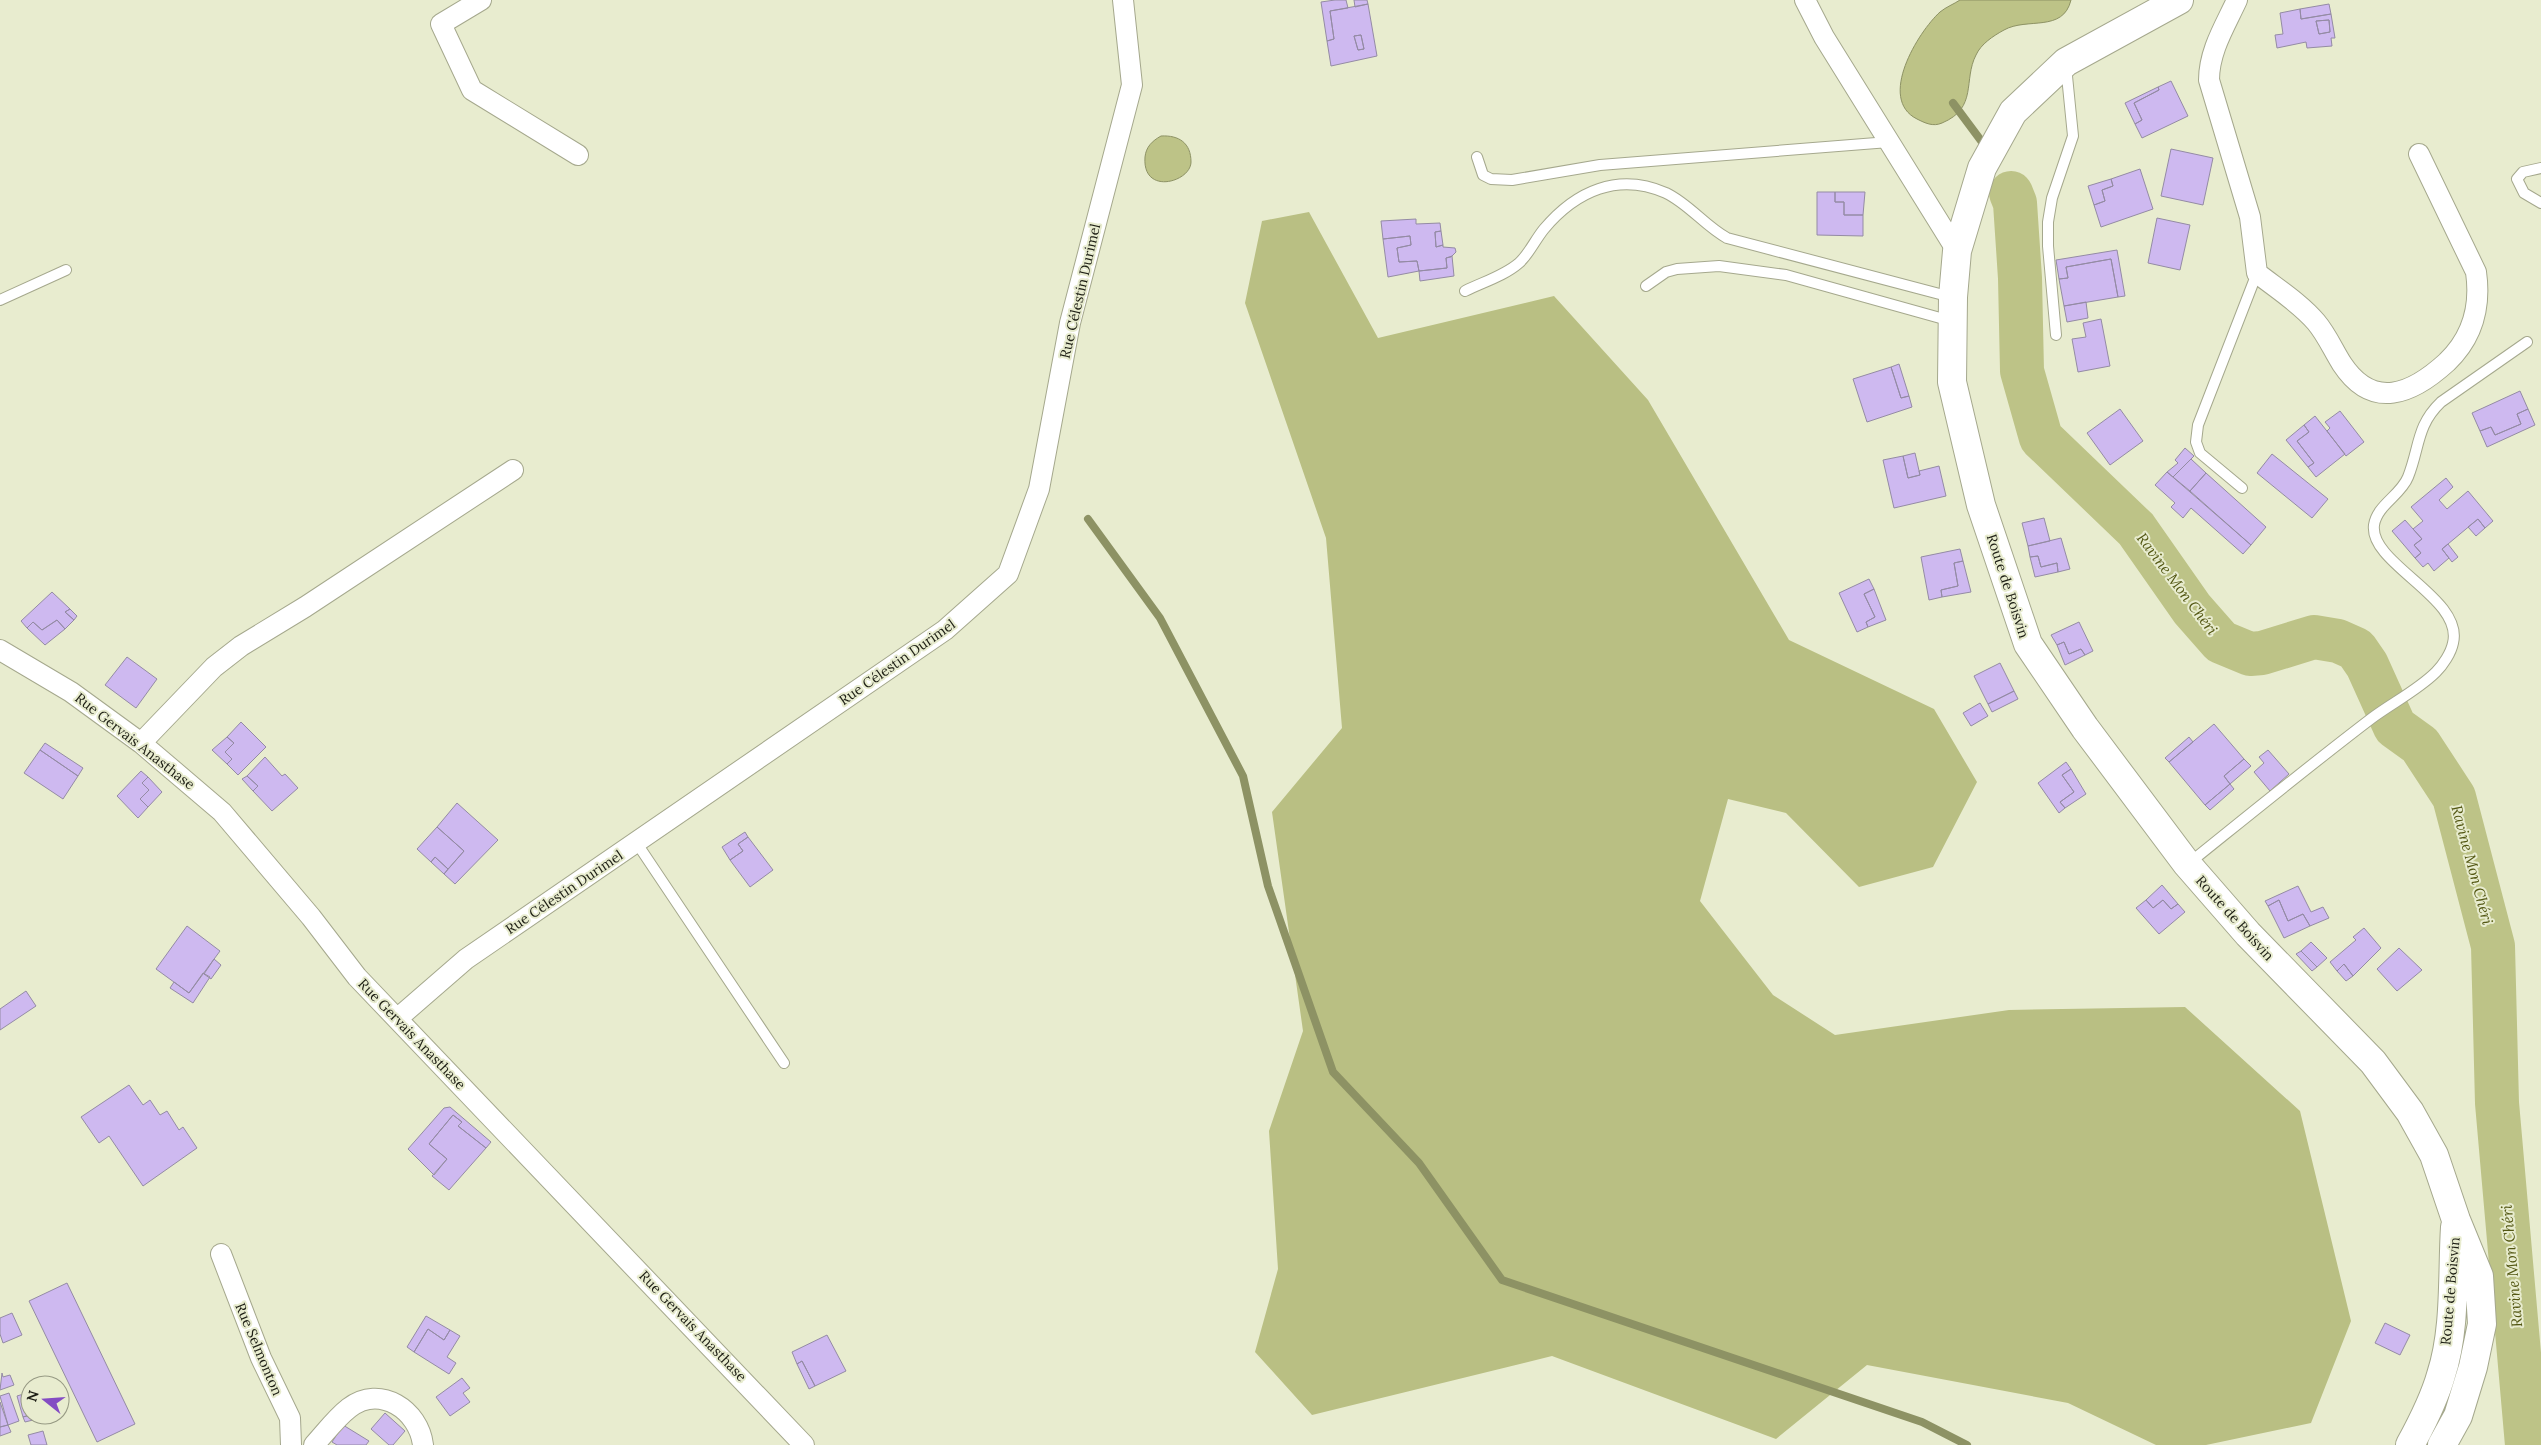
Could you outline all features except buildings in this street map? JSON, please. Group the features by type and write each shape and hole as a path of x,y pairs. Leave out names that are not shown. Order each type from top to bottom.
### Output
{"main road":[{"name":"Route de Boisvin","path":"2178,0 2066,62 2013,112 1982,168 1957,251 1952,309 1952,382 1981,505 2028,644 2085,728 2187,864 2248,934 2373,1062 2410,1112 2434,1155 2456,1220 2479,1276 2482,1324 2473,1367 2458,1416 2442,1445"},
{"name":"Route de Boisvin","path":"2410,1445 2424,1419 2442,1374 2450,1328 2456,1220"}],"street":[{"path":"481,0 441,24 472,90 578,155"},
{"name":"Rue Célestin Durimel","path":"398,1018 466,959 945,630 1008,574 1039,488 1070,323 1132,85 1123,0"},
{"path":"1805,0 1824,37 1957,251"},
{"path":"2237,0 2214,49 2209,64 2209,80 2250,217 2258,273 2315,320 2355,380 2368,390 2384,394 2406,391 2449,360 2468,338 2476,317 2478,290 2476,272 2419,154"},
{"path":"140,743 214,667 241,646 305,608 513,470"},
{"name":"Rue Gervais Anasthase","path":"0,650 71,692 140,743 222,812 311,917 357,977 804,1445"},
{"name":"Rue Selmonton","path":"221,1254 261,1358 290,1418 291,1445"},
{"path":"314,1445 349,1408 364,1400 381,1399 399,1405 414,1417 422,1434 423,1445"}],"lane":[{"path":"2056,335 2048,246 2052,198 2074,136 2066,62"},
{"path":"1477,158 1483,175 1491,179 1512,180 1600,165 1889,142"},
{"path":"2541,168 2522,172 2517,178 2524,194 2541,203"},
{"path":"1465,291 1510,270 1521,261 1544,229 1569,203 1595,188 1624,184 1648,187 1666,193 1679,201 1713,230 1728,238 1952,309"},
{"path":"1646,286 1666,272 1677,269 1719,266 1786,275 1952,309"},
{"path":"0,300 66,270"},
{"path":"2242,488 2200,453 2196,442 2198,424 2258,273"},
{"path":"2187,864 2372,718 2437,672 2454,642 2452,627 2447,615 2436,601 2386,554 2375,534 2374,525 2379,513 2407,481 2422,427 2429,414 2441,402 2527,342"},
{"path":"636,842 784,1063"}],"shaded area":[{"path":"1960,0 2071,0 2067,10 2060,17 2052,21 2013,26 1996,35 1981,47 1972,64 1968,93 1961,110 1942,123 1929,124 1917,119 1906,109 1901,97 1901,82 1905,66 1913,49 1931,22 1940,12"},
{"path":"1161,136 1173,137 1183,142 1189,150 1191,162 1189,169 1183,175 1167,182 1158,181 1151,177 1146,169 1145,157 1148,147"},
{"path":"1309,212 1378,338 1554,296 1648,400 1789,640 1934,709 1977,782 1933,867 1859,887 1786,813 1728,799 1700,901 1773,995 1835,1035 2009,1010 2185,1007 2300,1111 2351,1321 2311,1423 2206,1445 2156,1445 2068,1403 1867,1365 1776,1439 1552,1356 1312,1415 1255,1352 1278,1269 1269,1131 1303,1031 1272,812 1342,728 1326,538 1245,303 1262,221"}],"waterway":[{"name":"Ravine Mon Chéri","path":"1953,103 1985,146"},
{"name":"Ravine Mon Chéri","path":"2011,193 2015,203 2020,278 2022,371 2041,438 2136,529 2192,609 2221,642 2250,654 2262,653 2314,637 2338,641 2356,649 2367,665 2395,727 2420,745 2454,797 2493,946 2497,1103 2527,1445"},
{"path":"1088,519 1160,618 1243,776 1268,886 1333,1072 1419,1163 1502,1280 1922,1422 1967,1445"}]}
